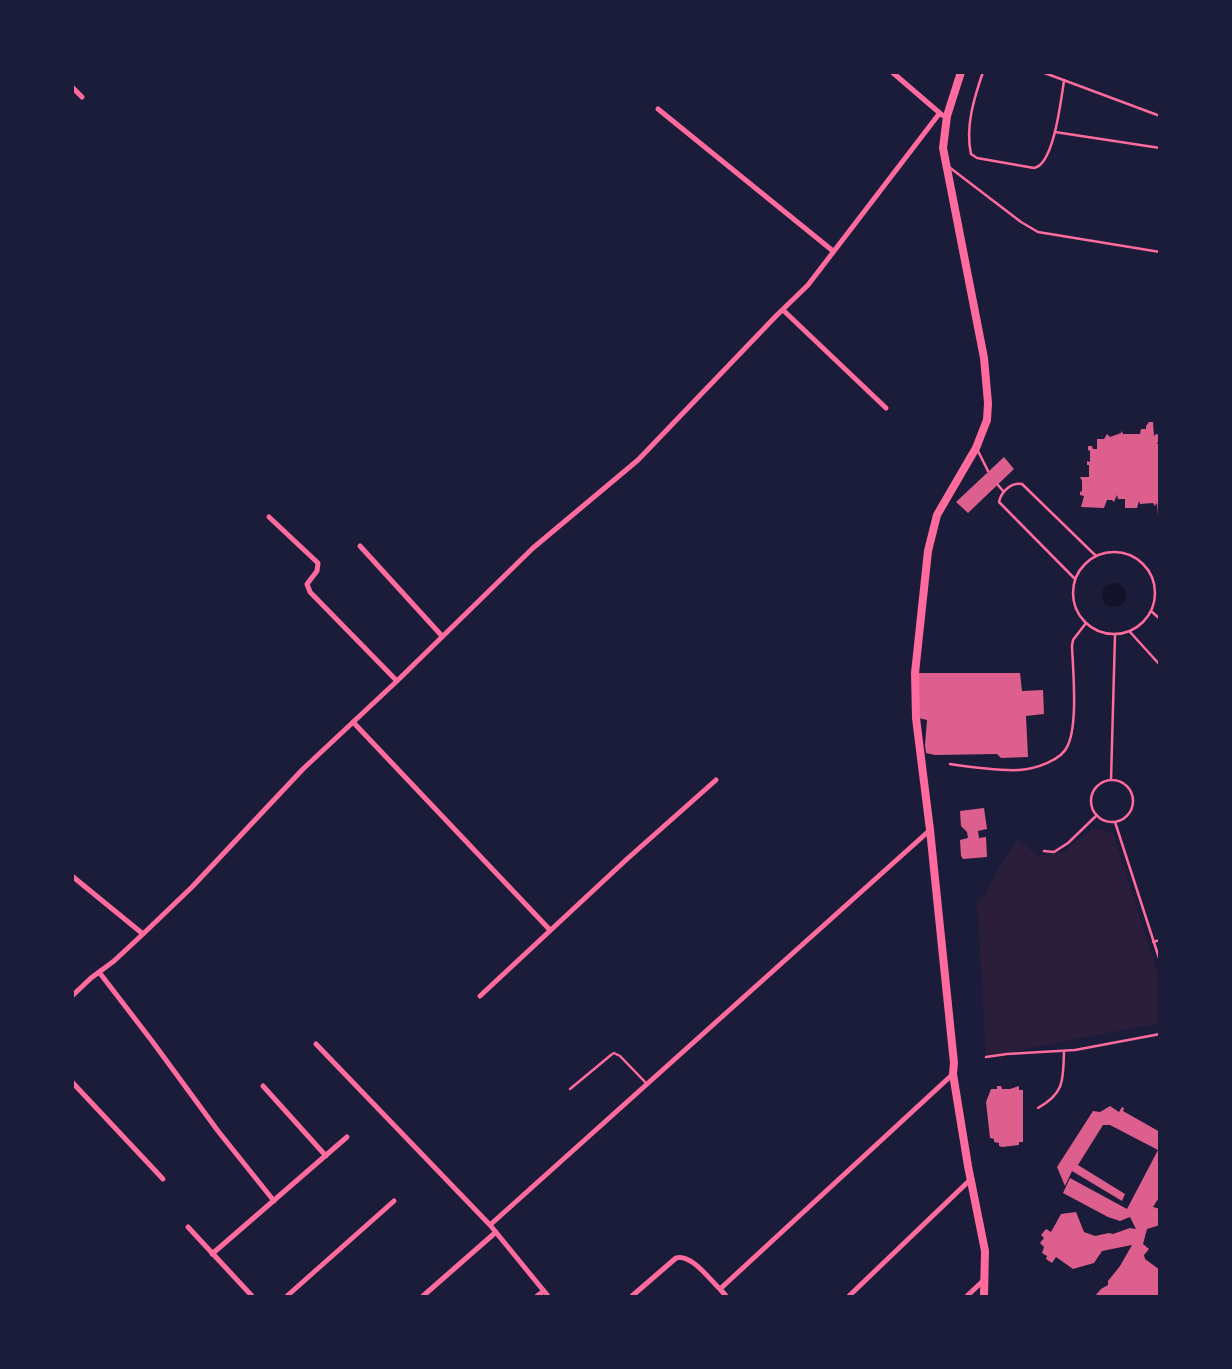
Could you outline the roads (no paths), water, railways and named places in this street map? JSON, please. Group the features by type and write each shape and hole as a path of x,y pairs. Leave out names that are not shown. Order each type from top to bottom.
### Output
{"main road":[{"path":"961,72 943,115 943,148 984,358 988,403 987,420 976,448 938,515 928,551 915,673 916,718 930,830 954,1062 953,1074 970,1179 985,1251 984,1296"}],"street":[{"path":"72,996 143,934 192,887 303,769 397,681 533,548 638,460 808,285 922,136 943,115 892,72"},
{"path":"72,87 82,97"},
{"path":"658,109 833,251"},
{"path":"782,310 886,408"},
{"path":"269,517 318,563 317,570 307,584 310,592 397,681"},
{"path":"360,546 442,636"},
{"path":"353,722 550,930"},
{"path":"480,996 627,859 716,780"},
{"path":"490,1225 930,830"},
{"path":"72,876 143,934"},
{"path":"99,972 218,1132 274,1201"},
{"path":"316,1044 490,1225 548,1296"},
{"path":"720,1289 953,1074"},
{"path":"72,1082 163,1179"},
{"path":"262,1086 326,1156"},
{"path":"212,1254 347,1137"},
{"path":"849,1296 970,1179"},
{"path":"287,1296 394,1201"},
{"path":"188,1227 252,1296"},
{"path":"423,1296 496,1232"},
{"path":"632,1296 676,1258 681,1256 694,1264 726,1296"},
{"path":"967,1296 985,1280"},
{"path":"537,1296 544,1291"}],"lane":[{"path":"983,72 970,120 970,148 972,156 1038,168 1045,161 1055,132 1064,81"},
{"path":"1042,72 1160,116"},
{"path":"1055,132 1160,148"},
{"path":"946,165 1030,228 1047,233 1160,252"},
{"path":"976,448 988,471"},
{"path":"1075,579 999,502 1003,491 1016,483 1022,484 1096,556"},
{"path":"998,485 1003,491"},
{"path":"1104,553 1122,553 1139,560 1146,566 1154,582 1155,600 1152,611 1141,625 1130,632 1115,635 1099,631 1086,623 1076,611 1073,595 1075,579 1080,570 1096,556 1104,553"},
{"path":"1155,600 1160,601"},
{"path":"1152,611 1160,619"},
{"path":"950,764 1018,770 1040,765 1064,752 1068,745 1072,727 1073,640 1086,623"},
{"path":"1130,632 1160,665"},
{"path":"1111,780 1115,635"},
{"path":"1111,780 1125,784 1133,796 1132,810 1122,820 1115,822 1108,822 1097,815 1092,803 1094,790 1111,780"},
{"path":"1044,851 1054,852 1068,843 1097,815"},
{"path":"1115,822 1160,961"},
{"path":"1153,942 1160,940"},
{"path":"986,1057 1064,1051 1110,1045 1160,1034"},
{"path":"1038,1108 1050,1102 1063,1082 1064,1051"},
{"path":"570,1089 611,1054 620,1056 647,1084"}]}
